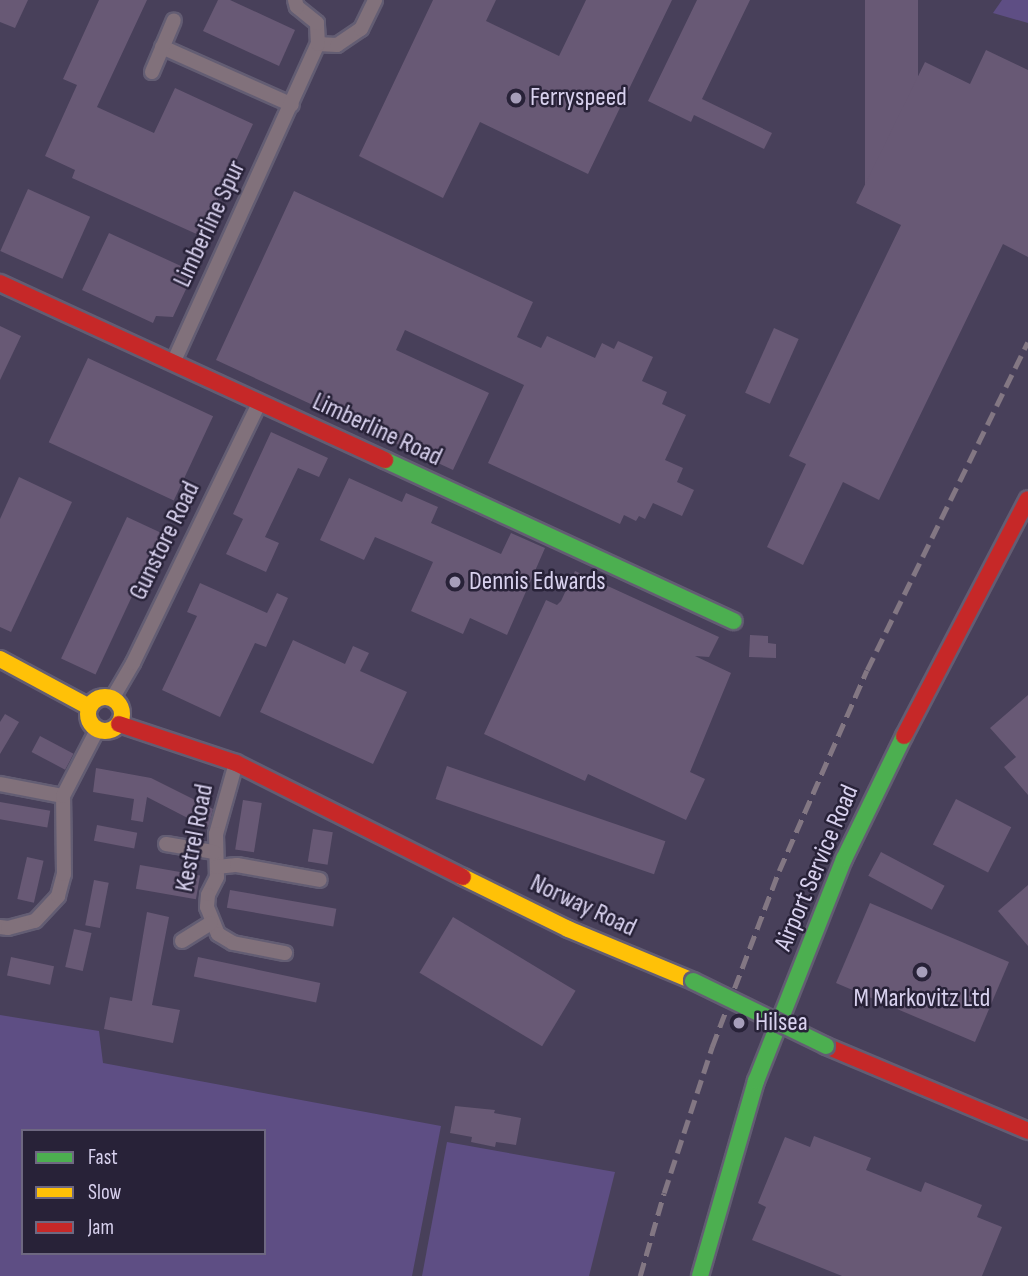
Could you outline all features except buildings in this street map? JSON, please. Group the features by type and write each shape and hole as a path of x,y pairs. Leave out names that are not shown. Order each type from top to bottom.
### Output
{"street":[{"path":"295,0 297,7 317,23 318,44 337,45 361,29 375,0"},
{"path":"152,72 174,20"},
{"name":"Limberline Spur","path":"173,363 318,44"},
{"path":"162,47 292,105"},
{"name":"Limberline Road","path":"0,283 734,621"},
{"name":"Gunstore Road","path":"112,699 133,663 259,403"},
{"name":"Airport Service Road","path":"700,1276 756,1081 844,859 898,747 1028,499"},
{"path":"0,659 89,707"},
{"path":"98,698 112,699 122,711 119,724 110,731 97,730 89,721 89,707 98,698"},
{"name":"Norway Road","path":"119,724 236,763 568,929 692,981 826,1046 1028,1131"},
{"path":"0,926 8,928 35,921 58,896 64,874 63,796 97,730"},
{"name":"Kestrel Road","path":"236,763 216,859 217,877 208,895 207,907 211,923 218,934 233,943 285,953"},
{"path":"0,784 63,796"},
{"path":"166,844 237,865 320,880"},
{"path":"182,941 211,923"}],"shaded area":[{"path":"1002,0 1028,0 1028,23 993,13"},
{"path":"0,1015 99,1031 103,1063 441,1126 412,1276 0,1276"},
{"path":"447,1142 615,1172 589,1276 422,1276"}],"railway":[{"path":"640,1276 712,1047 779,871 867,670 1028,342"}],"traffic: fast":[{"path":"385,460 734,621"},
{"path":"700,1276 756,1081 844,859 904,736"},
{"path":"693,981 826,1046"}],"traffic: slow":[{"path":"0,659 89,707"},
{"path":"105,697 117,702 122,714 117,726 105,731 93,726 88,714 93,702 105,697"},
{"path":"463,877 568,929 693,981"}],"traffic: jam":[{"path":"0,283 385,460"},
{"path":"904,736 1028,499"},
{"path":"119,724 236,763 463,877"},
{"path":"826,1046 1028,1131"}],"place":[{"name":"Ferryspeed","path":"516,98"},
{"name":"Dennis Edwards","path":"455,582"},
{"name":"M Markovitz Ltd","path":"922,972"},
{"name":"Hilsea","path":"739,1023"}]}
